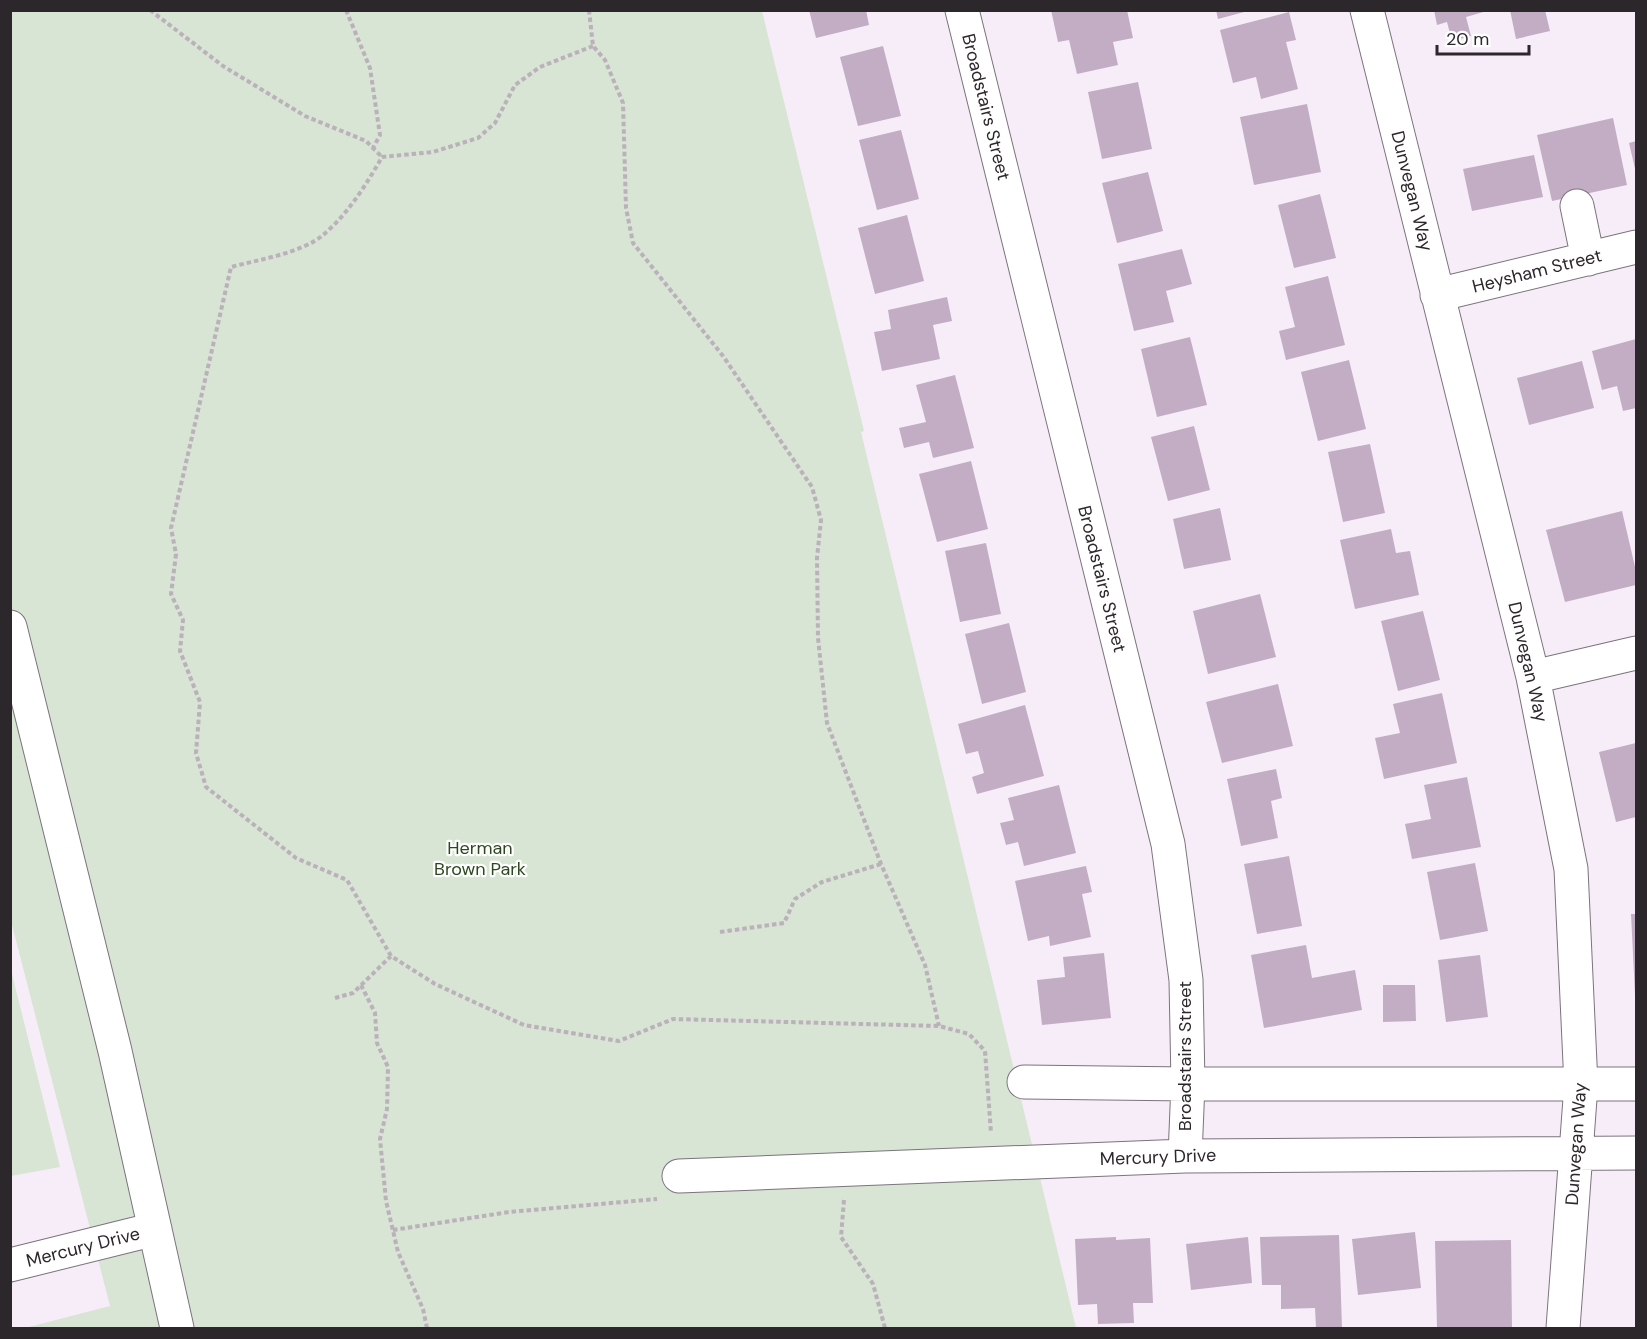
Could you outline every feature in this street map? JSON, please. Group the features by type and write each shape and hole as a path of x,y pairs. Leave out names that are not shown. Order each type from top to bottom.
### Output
{"street":[{"name":"Broadstairs Street","path":"962,10 1168,843 1186,980 1188,1084 1185,1156"},
{"name":"Dunvegan Way","path":"1367,10 1533,677 1571,869 1581,1085 1563,1329"},
{"path":"1577,206 1588,259"},
{"name":"Heysham Street","path":"1437,295 1636,247"},
{"path":"10,627 115,1051 177,1329"},
{"path":"1533,677 1636,653"},
{"path":"1024,1082 1636,1084"},
{"name":"Mercury Drive","path":"670,1188 846,1169 1185,1156 1636,1153"},
{"name":"Mercury Drive","path":"10,1265 155,1229"}],"path":[{"path":"150,10 223,66 305,116 366,141 382,158"},
{"path":"346,10 370,68 380,135 373,148"},
{"path":"590,10 593,46 605,60 623,103 626,208 633,243 723,356 812,487 821,519 817,558 818,638 827,723 881,864 925,965 939,1026"},
{"path":"382,158 433,152 478,138 495,123 515,85 540,67 593,46"},
{"path":"382,158 360,196 322,236 291,251 231,267 171,528 176,554 171,594 183,620 180,651 200,702 196,753 207,787 296,858 347,880 391,956 435,984 524,1025 620,1041 673,1019 939,1026 969,1034 985,1051 993,1163"},
{"path":"720,932 784,923 795,899 822,882 881,864"},
{"path":"335,998 352,993 391,956"},
{"path":"361,985 375,1013 377,1043 388,1066 387,1109 380,1139 386,1201 398,1252 423,1309 427,1329"},
{"path":"846,1169 841,1237 873,1284 885,1329"},
{"path":"393,1230 670,1188"}],"green space":[{"name":"Herman Brown Park","path":"10,11 762,11 864,431 861,432 1076,1328 25,1328 110,1306 11,921"},
{"path":"10,966 60,1167 11,1176 10,1176"}],"building":[{"path":"809,10 866,10 869,25 816,38"},
{"path":"1051,10 1127,10 1133,38 1113,42 1118,65 1077,74 1069,40 1058,42"},
{"path":"1216,10 1248,10 1248,11 1218,19"},
{"path":"1434,10 1487,11 1466,17 1471,36 1452,41 1447,22 1437,25"},
{"path":"1510,10 1545,10 1550,31 1516,39"},
{"path":"1289,12 1296,40 1286,42 1298,89 1261,99 1256,77 1233,83 1220,30"},
{"path":"883,46 901,116 858,126 840,57"},
{"path":"1138,82 1152,149 1102,159 1088,92"},
{"path":"1307,104 1321,172 1254,185 1240,117"},
{"path":"1613,118 1627,185 1552,201 1537,135"},
{"path":"901,130 919,199 877,210 859,140"},
{"path":"1636,141 1636,173 1629,143"},
{"path":"1534,155 1543,197 1472,211 1463,169"},
{"path":"1148,172 1163,231 1117,243 1102,183"},
{"path":"1320,194 1336,258 1294,268 1278,205"},
{"path":"907,215 924,281 875,294 858,228"},
{"path":"1182,249 1192,284 1166,291 1174,322 1134,331 1118,264"},
{"path":"1328,276 1345,345 1286,360 1279,331 1295,327 1285,287"},
{"path":"947,297 952,321 933,325 940,359 882,371 874,332 891,329 888,310"},
{"path":"1190,337 1207,405 1157,417 1141,349"},
{"path":"1636,339 1636,408 1623,411 1617,386 1602,390 1592,351"},
{"path":"1349,360 1366,429 1318,441 1301,372"},
{"path":"1582,361 1594,408 1529,425 1517,378"},
{"path":"955,375 974,448 933,458 929,442 904,448 899,428 926,422 916,385"},
{"path":"1194,426 1210,490 1168,501 1151,437"},
{"path":"1370,444 1385,513 1343,522 1328,452"},
{"path":"971,461 988,529 937,542 919,474"},
{"path":"1220,508 1231,560 1184,569 1173,519"},
{"path":"1622,511 1636,571 1636,585 1565,602 1546,530"},
{"path":"1391,529 1396,553 1410,551 1419,595 1355,609 1340,540"},
{"path":"986,543 1001,614 960,622 945,551"},
{"path":"1260,594 1276,657 1208,674 1193,611"},
{"path":"1423,611 1440,680 1398,691 1381,621"},
{"path":"1009,623 1026,692 982,704 965,634"},
{"path":"1278,684 1293,746 1222,763 1206,702"},
{"path":"1442,693 1457,763 1384,779 1375,738 1400,733 1393,704"},
{"path":"1025,705 1044,776 977,794 972,777 984,773 978,751 966,754 958,724"},
{"path":"1636,743 1636,817 1616,822 1599,752"},
{"path":"1276,769 1282,798 1271,801 1278,838 1241,846 1227,779"},
{"path":"1467,777 1481,847 1412,859 1405,824 1431,819 1424,785"},
{"path":"1059,785 1076,853 1024,866 1018,842 1006,845 1000,823 1014,820 1008,798"},
{"path":"1289,856 1302,926 1257,934 1244,864"},
{"path":"1475,863 1488,931 1440,940 1427,872"},
{"path":"1086,866 1092,892 1082,894 1091,937 1050,946 1049,936 1028,941 1015,881"},
{"path":"1631,914 1636,914 1636,995 1635,995"},
{"path":"1306,945 1312,978 1355,970 1362,1010 1264,1028 1251,955"},
{"path":"1104,953 1111,1018 1042,1025 1037,980 1065,977 1063,957"},
{"path":"1480,955 1488,1017 1446,1022 1438,960"},
{"path":"1383,985 1415,985 1416,1021 1383,1022"},
{"path":"1415,1232 1421,1288 1358,1295 1352,1239"},
{"path":"1339,1235 1342,1328 1316,1328 1315,1308 1281,1309 1281,1285 1262,1285 1260,1237"},
{"path":"1116,1237 1116,1240 1150,1238 1153,1303 1133,1303 1134,1323 1098,1324 1097,1304 1078,1305 1075,1239"},
{"path":"1248,1237 1252,1283 1191,1290 1186,1244"},
{"path":"1511,1240 1512,1328 1437,1328 1435,1241"}]}
